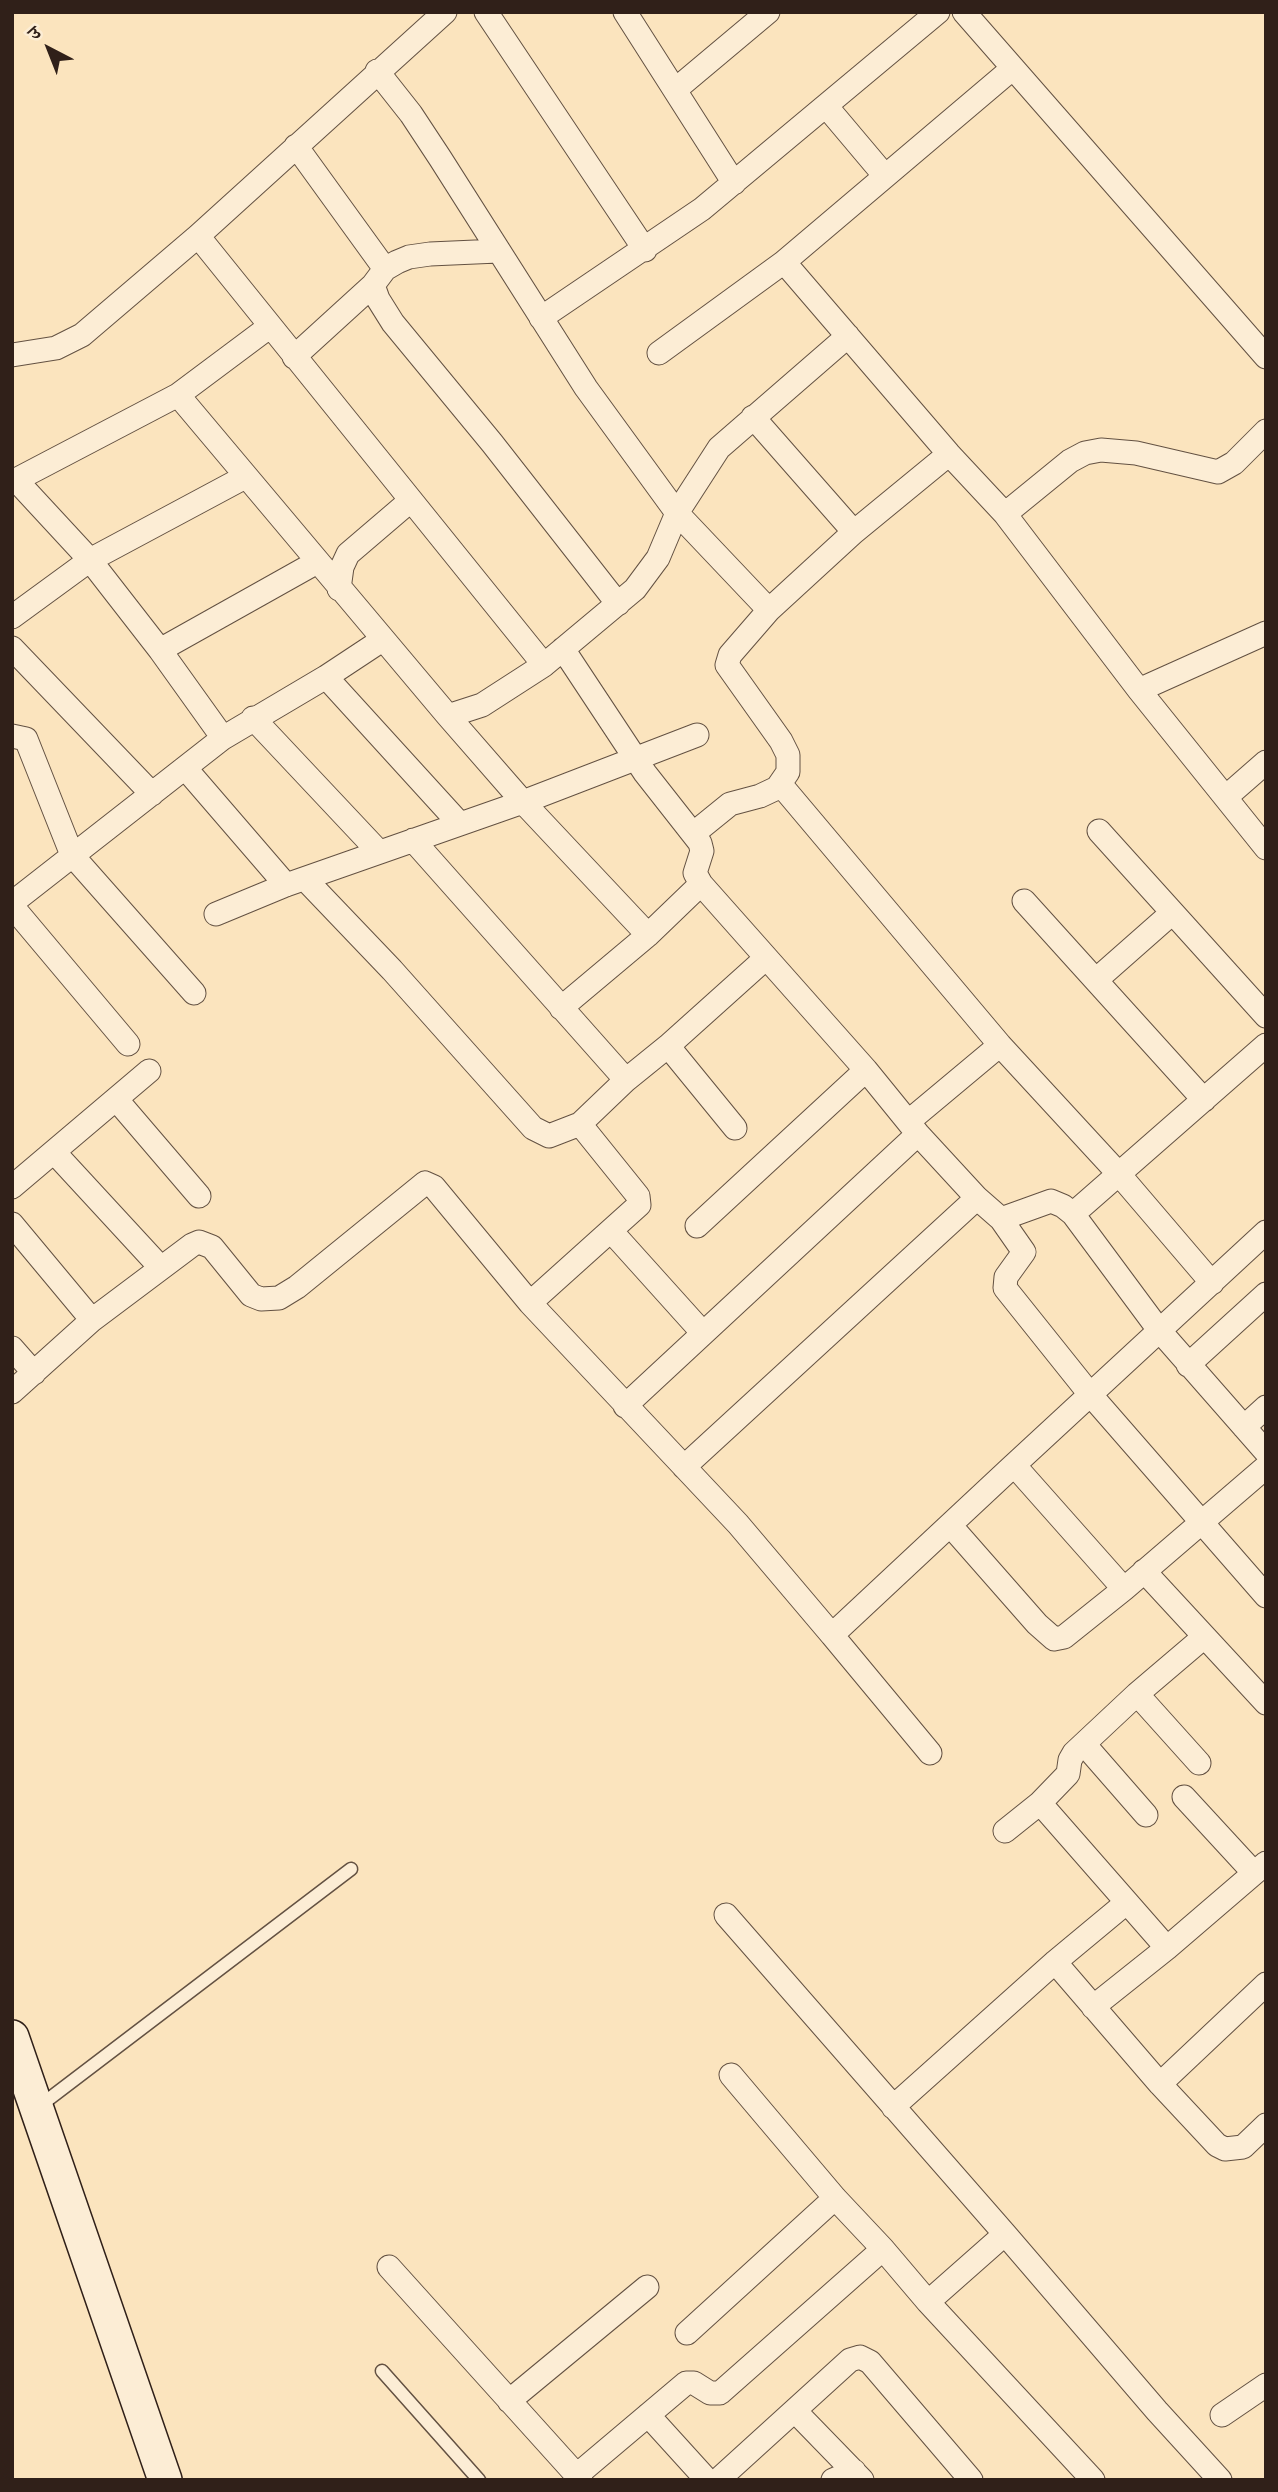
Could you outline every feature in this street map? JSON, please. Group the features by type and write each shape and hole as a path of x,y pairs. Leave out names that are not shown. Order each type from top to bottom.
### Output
{"street":[{"path":"12,355 56,348 82,335 198,236 444,12"},
{"path":"486,12 645,250"},
{"path":"625,12 734,183"},
{"path":"675,90 768,12"},
{"path":"541,318 702,209 938,12"},
{"path":"964,12 1266,357"},
{"path":"659,353 784,262 1013,68"},
{"path":"377,71 411,114 586,388 677,513 769,610"},
{"path":"826,106 885,176"},
{"path":"296,146 379,277 378,299 393,323 492,443 618,604"},
{"path":"198,236 544,665"},
{"path":"294,358 379,277 409,257 498,251"},
{"path":"784,262 1004,514 1139,690 1266,848"},
{"path":"223,738 160,650 90,560 14,481 177,395 269,327"},
{"path":"448,716 482,705 544,665 635,589 658,558 677,513 719,448 848,336"},
{"path":"177,395 382,640 523,802 648,935"},
{"path":"753,417 854,532"},
{"path":"1004,514 1070,461 1085,453 1101,450 1136,453 1218,472 1234,463 1266,431"},
{"path":"693,834 730,804 760,796 780,785 788,772 788,755 781,741 726,666 730,655 769,610 854,532 949,454"},
{"path":"12,617 90,560 245,477"},
{"path":"339,589 342,567 348,554 410,501"},
{"path":"160,650 317,562"},
{"path":"1139,690 1266,633"},
{"path":"128,1044 12,904 223,738 326,677 382,640"},
{"path":"12,648 152,794"},
{"path":"564,649 635,758 701,846 695,873 701,884 976,1198 1001,1219 1024,1252 1006,1277 1006,1287 1089,1393 1266,1596"},
{"path":"326,677 459,823"},
{"path":"253,718 379,852"},
{"path":"216,914 379,852 523,802 697,735"},
{"path":"12,736 26,739 72,855 194,993"},
{"path":"1226,797 1266,762"},
{"path":"186,769 296,883 392,971 533,1128 549,1136 580,1124 626,1080 766,958"},
{"path":"780,785 1000,1045 1118,1173 1212,1283"},
{"path":"1099,831 1266,1016"},
{"path":"413,841 626,1080"},
{"path":"561,1009 648,935 701,884"},
{"path":"1024,901 1204,1100"},
{"path":"1096,980 1172,913"},
{"path":"625,1406 1000,1045"},
{"path":"1073,1213 1266,1045"},
{"path":"668,1046 735,1128"},
{"path":"697,1226 866,1070"},
{"path":"12,1188 149,1071"},
{"path":"116,1099 199,1196"},
{"path":"530,1303 636,1210 640,1200 580,1124"},
{"path":"54,1152 161,1268"},
{"path":"12,1392 92,1321 192,1245 205,1242 251,1295 261,1299 279,1298 297,1287 421,1185 428,1183 530,1303 738,1524 930,1753"},
{"path":"684,1467 976,1198"},
{"path":"1001,1219 1051,1201 1073,1213 1159,1330 1266,1452"},
{"path":"12,1224 92,1321"},
{"path":"612,1232 702,1332"},
{"path":"832,1635 1089,1393 1266,1232"},
{"path":"1188,1365 1266,1294"},
{"path":"12,1348 33,1373"},
{"path":"1244,1427 1266,1407"},
{"path":"1014,1465 1124,1589"},
{"path":"950,1525 1037,1624 1054,1639 1064,1637 1124,1589 1266,1467"},
{"path":"1144,1571 1266,1703"},
{"path":"1005,1831 1040,1803 1068,1774 1072,1756 1084,1744 1204,1637"},
{"path":"1137,1694 1199,1763"},
{"path":"1084,1744 1146,1815"},
{"path":"1093,2007 1260,1868 1184,1797"},
{"path":"1040,1803 1167,1948"},
{"path":"893,2106 1055,1962 1126,1903"},
{"path":"726,1915 1157,2412 1220,2480"},
{"path":"1055,1962 1208,2138 1225,2149 1243,2147 1266,2125"},
{"path":"1160,2084 1266,1984"},
{"path":"12,2036 165,2480"},
{"path":"731,2076 928,2302 1093,2480"},
{"path":"687,2333 835,2198"},
{"path":"928,2302 1005,2234"},
{"path":"389,2267 579,2477 686,2383 694,2383 710,2393 720,2393 883,2249"},
{"path":"509,2401 647,2287"},
{"path":"718,2480 850,2360 860,2357 870,2362 966,2478"},
{"path":"1222,2415 1266,2385"},
{"path":"795,2411 850,2477"},
{"path":"649,2415 707,2480"}],"lane":[{"path":"37,2108 351,1869"},
{"path":"382,2371 479,2480"}]}
